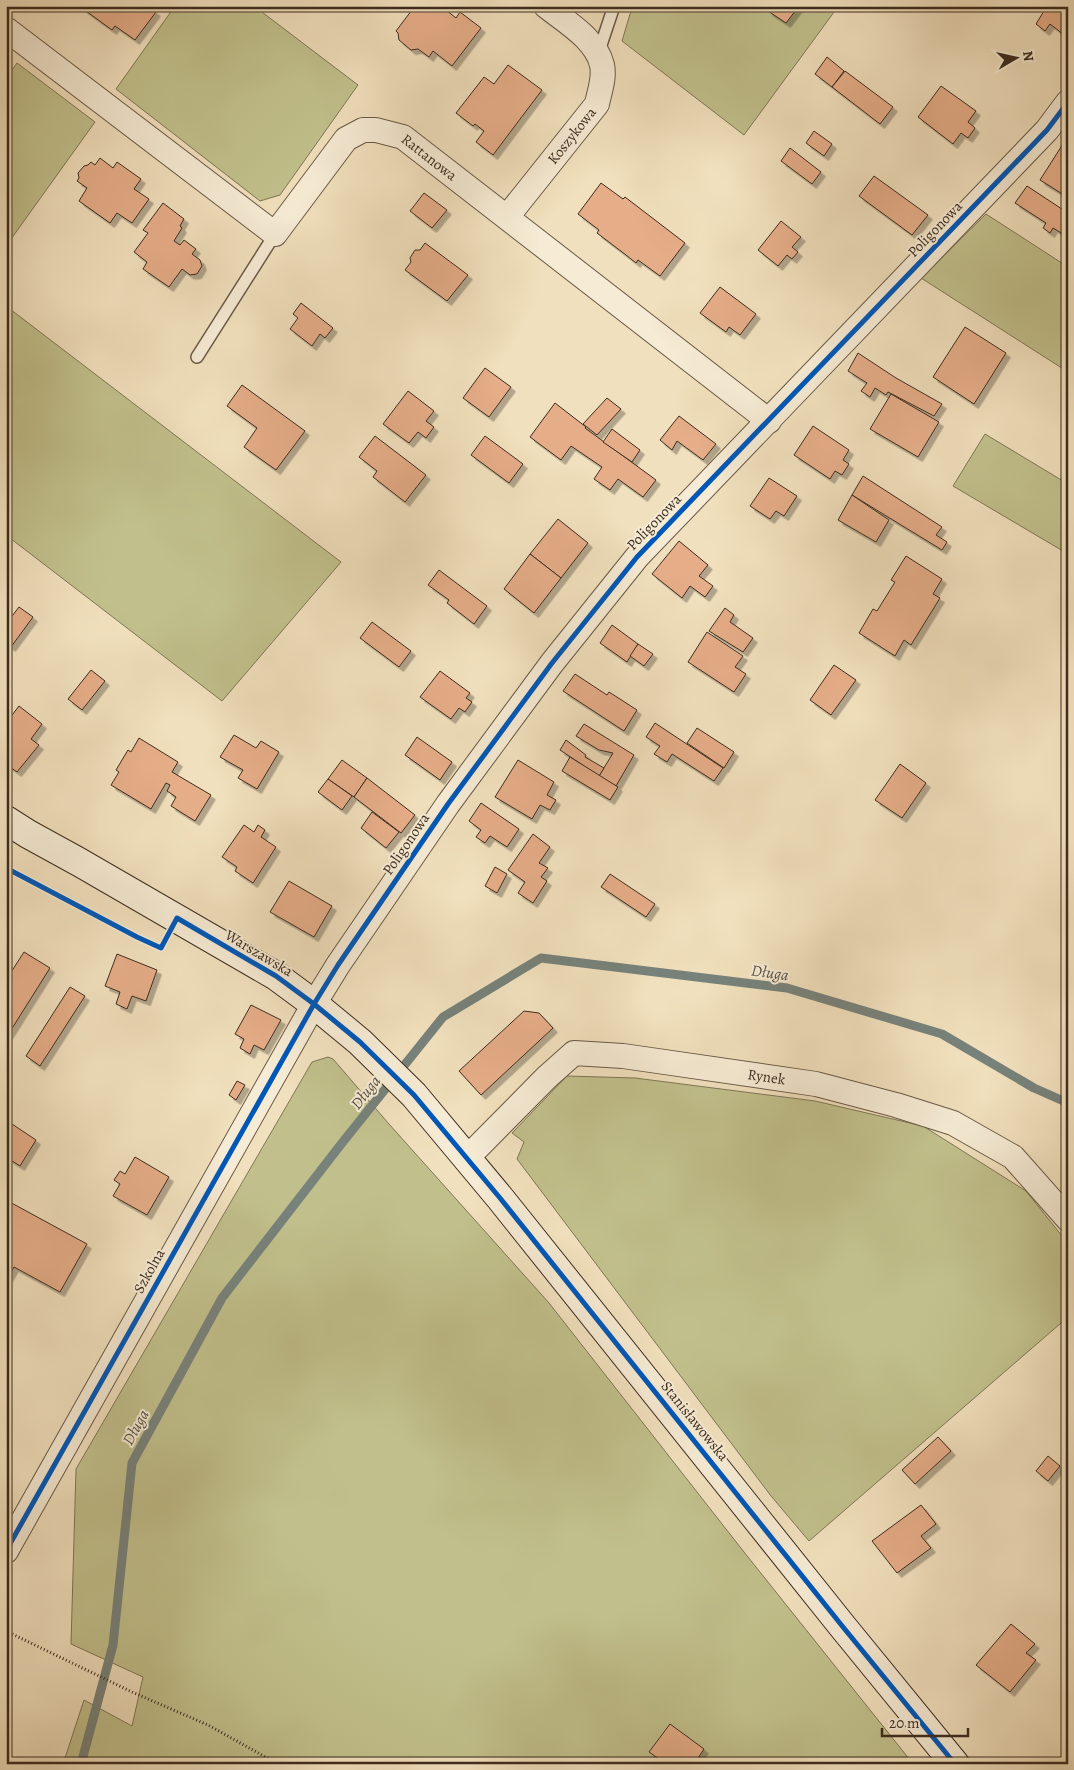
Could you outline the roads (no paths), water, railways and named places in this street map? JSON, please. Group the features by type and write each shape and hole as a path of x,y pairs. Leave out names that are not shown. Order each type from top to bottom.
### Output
{"main road":[{"name":"Warszawska","path":"6,820 276,976 360,1042 414,1096"},
{"name":"Stanisławowska","path":"414,1096 467,1158 955,1764"}],"street":[{"name":"Koszykowa","path":"507,217 597,104 602,83 602,66 591,43 546,6"},
{"path":"6,29 275,234"},
{"name":"Poligonowa","path":"314,1004 338,965 448,804 552,663 637,557 1047,130 1068,102"},
{"name":"Rattanowa","path":"275,234 346,139 363,130 376,130 403,137 768,421"},
{"name":"Szkolna","path":"6,1551 314,1004"},
{"name":"Rynek","path":"467,1158 547,1077 574,1053 623,1056 816,1084 953,1123 1013,1157 1068,1219"}],"lane":[{"path":"598,56 614,6"},
{"path":"197,357 275,234"}],"waterway":[{"name":"Długa","path":"81,1764 113,1645 132,1463 222,1298 443,1017 541,958 787,988 942,1034 1034,1088 1068,1103"}]}
